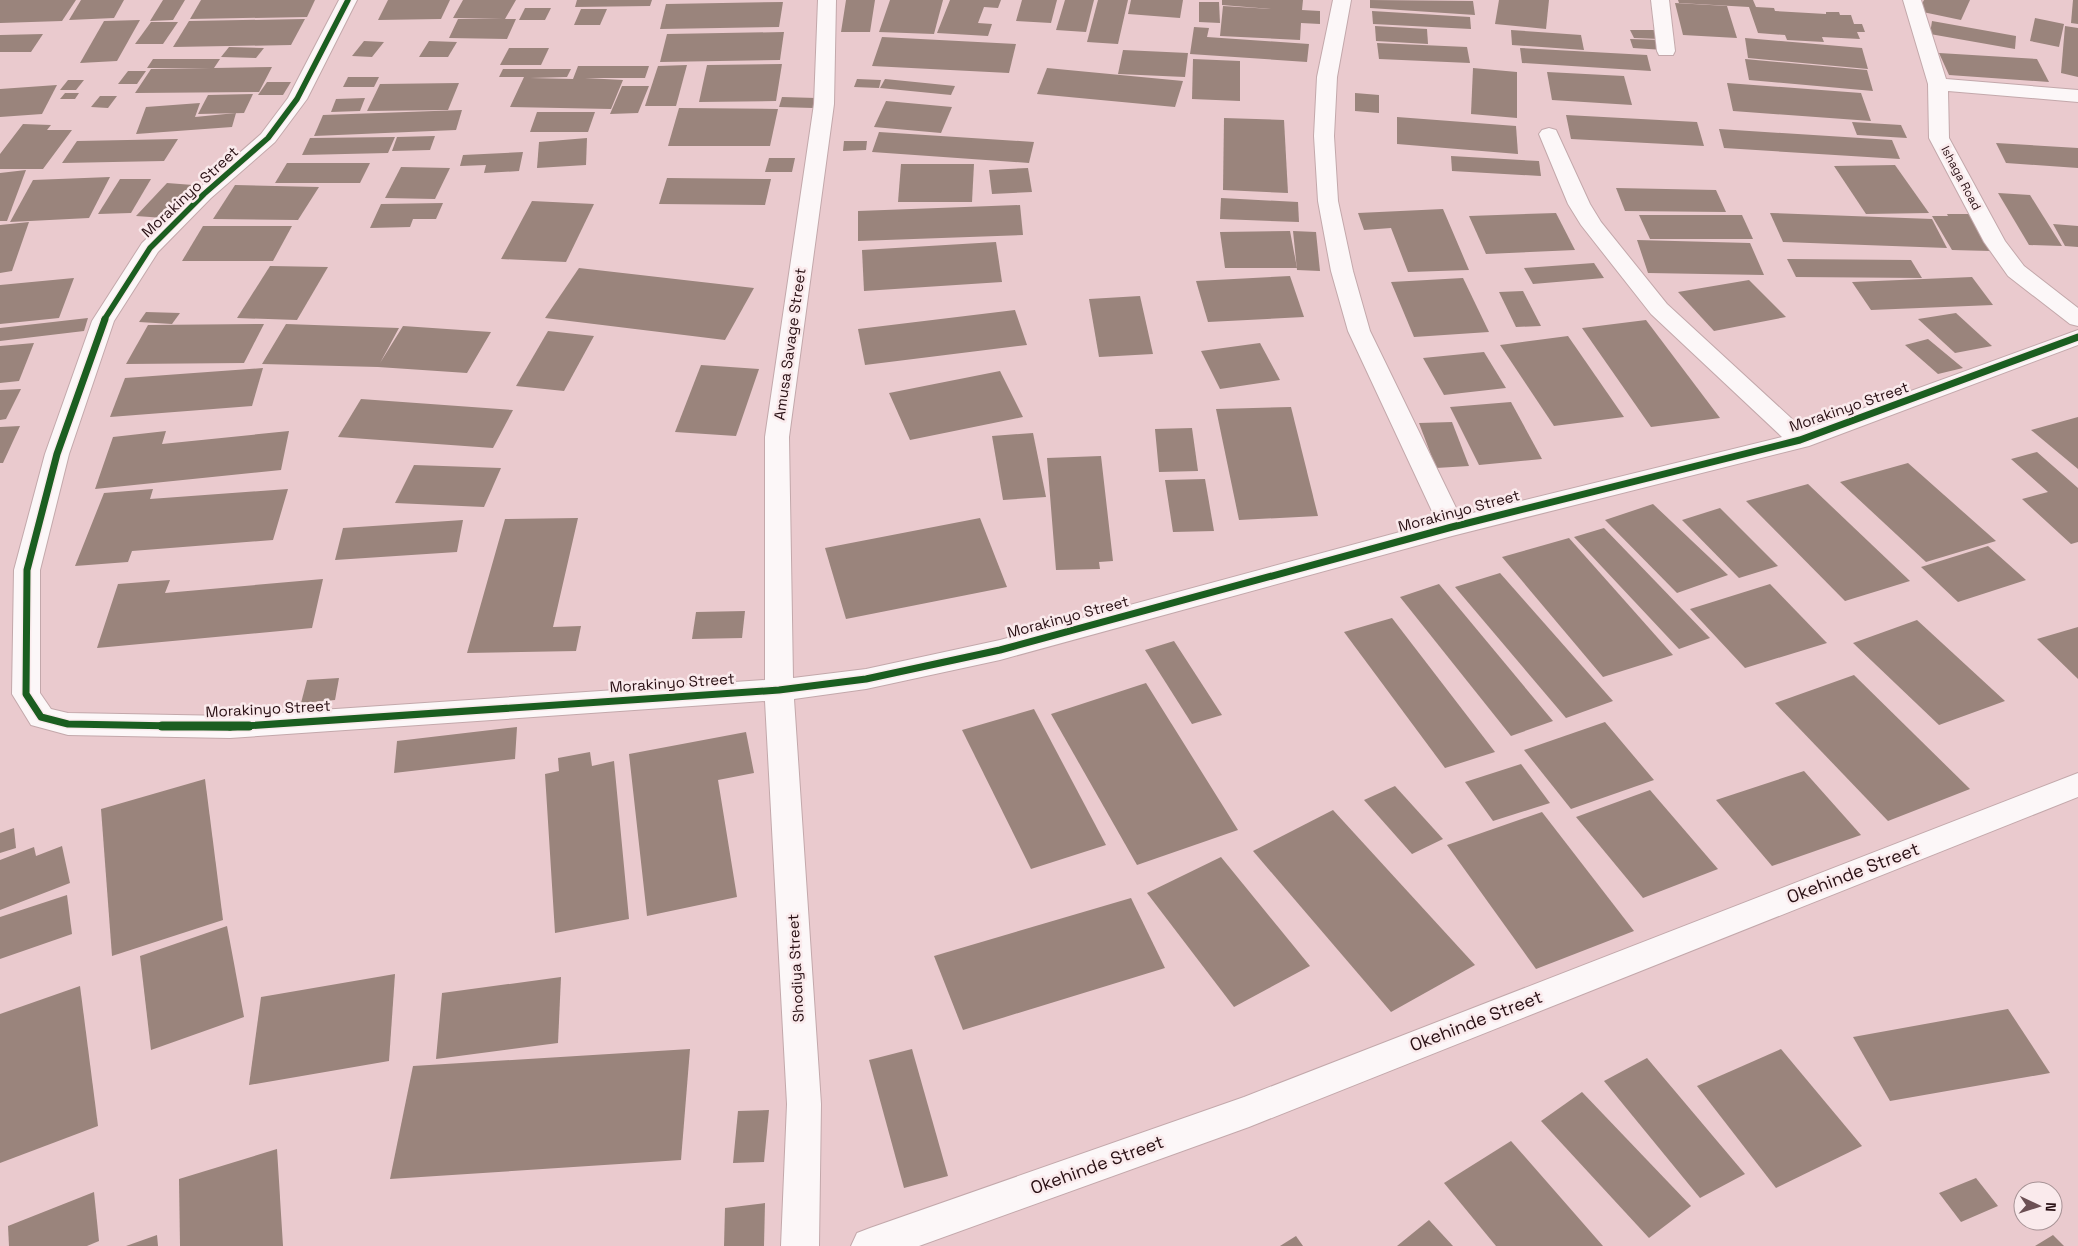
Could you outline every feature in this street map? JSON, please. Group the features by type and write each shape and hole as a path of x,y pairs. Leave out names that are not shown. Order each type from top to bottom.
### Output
{"street":[{"name":"Morakinyo Street","path":"348,0 297,99 268,138 204,194 150,248 103,321 57,454 27,570 26,694 41,716 68,724 230,727 779,690 866,679 1000,650 1452,526 1800,440 2078,337"},
{"name":"Amusa Savage Street","path":"779,690 777,437 822,123 827,0"},
{"path":"1342,0 1327,77 1324,136 1328,201 1342,271 1359,331 1452,526"},
{"path":"1660,0 1666,51"},
{"name":"Ishaga Road","path":"1912,0 1938,84 1939,138 1995,242 2016,271 2078,319"},
{"path":"1938,84 2078,96"},
{"path":"1549,134 1579,204 1592,225 1659,309 1800,440"},
{"name":"Shodiya Street","path":"779,690 804,1104 800,1246"},
{"name":"Okehinde Street","path":"870,1246 1249,1110 2078,785"}],"building":[{"path":"0,0 76,0 62,21 0,23"},
{"path":"81,0 124,0 114,18 69,20"},
{"path":"163,0 185,0 173,20 150,21"},
{"path":"201,0 315,0 307,17 190,19"},
{"path":"388,0 450,0 441,19 378,20"},
{"path":"463,0 516,0 505,19 516,19 507,39 449,38 458,19 503,19 453,18"},
{"path":"577,0 652,0 650,6 575,7"},
{"path":"846,0 875,0 870,32 841,32"},
{"path":"890,0 943,0 934,34 879,32"},
{"path":"950,0 1001,0 998,8 984,7 978,23 992,24 988,36 937,33"},
{"path":"1022,0 1057,0 1051,23 1016,21"},
{"path":"1065,0 1094,0 1086,32 1056,30"},
{"path":"1098,0 1128,0 1118,44 1087,42"},
{"path":"1131,0 1183,0 1180,18 1128,14"},
{"path":"1222,0 1303,0 1302,10 1320,11 1320,24 1301,23 1300,40 1220,36 1223,6 1271,9 1222,5"},
{"path":"1370,0 1473,1 1475,15 1370,8"},
{"path":"1499,0 1549,0 1546,29 1495,24"},
{"path":"1678,0 1753,0 1756,7 1774,8 1775,11 1826,14 1826,12 1839,12 1840,15 1851,15 1854,24 1862,24 1865,32 1857,32 1860,39 1822,37 1824,42 1787,40 1785,35 1758,33 1749,7 1679,3"},
{"path":"1924,0 1970,0 1961,20 1918,11"},
{"path":"2073,0 2078,0 2078,24 2071,23"},
{"path":"783,2 779,27 660,29 666,4"},
{"path":"1199,2 1219,2 1220,23 1199,22"},
{"path":"1675,3 1727,6 1737,38 1683,35"},
{"path":"525,8 551,8 545,20 519,20"},
{"path":"581,9 607,9 600,25 574,25"},
{"path":"1372,11 1470,17 1471,29 1373,24"},
{"path":"2035,18 2064,24 2059,47 2030,41"},
{"path":"305,19 291,45 173,47 189,21"},
{"path":"140,20 117,61 80,63 104,21"},
{"path":"1932,21 2016,36 2015,49 1930,34"},
{"path":"151,22 178,22 163,44 135,44"},
{"path":"1375,26 1427,29 1428,44 1376,41"},
{"path":"2065,26 2078,28 2078,77 2061,73"},
{"path":"1194,27 1209,28 1207,37 1309,44 1307,62 1190,54"},
{"path":"1511,30 1581,35 1584,50 1512,45"},
{"path":"1630,30 1655,30 1659,39 1634,38"},
{"path":"784,32 780,60 660,62 667,34"},
{"path":"43,34 31,52 0,52 0,35"},
{"path":"882,37 1016,44 1009,73 872,66"},
{"path":"1745,38 1862,48 1868,69 1748,58"},
{"path":"1630,39 1661,40 1664,50 1633,48"},
{"path":"364,41 384,42 372,57 352,56"},
{"path":"429,41 457,42 448,57 419,57"},
{"path":"1377,43 1467,47 1470,63 1379,59"},
{"path":"229,47 264,48 256,58 221,57"},
{"path":"509,48 549,48 541,65 500,65"},
{"path":"1520,48 1647,55 1651,71 1522,63"},
{"path":"1123,50 1188,53 1185,77 1118,74"},
{"path":"1939,53 2037,59 2049,82 1949,75"},
{"path":"153,59 220,59 214,68 272,67 259,92 135,93 151,69 211,68 147,68"},
{"path":"1193,59 1240,61 1240,101 1192,99"},
{"path":"1745,59 1867,70 1873,91 1749,80"},
{"path":"782,64 776,101 699,102 707,65"},
{"path":"687,65 676,106 645,106 658,66"},
{"path":"578,66 649,66 645,78 585,78 623,80 611,109 510,107 524,77 499,77 503,69 571,69 567,77 530,78 573,79"},
{"path":"1047,68 1183,81 1175,107 1037,94"},
{"path":"1473,68 1517,72 1517,118 1471,114"},
{"path":"128,71 146,71 137,84 118,84"},
{"path":"1547,72 1624,76 1632,105 1552,100"},
{"path":"348,77 379,77 374,87 343,87"},
{"path":"857,79 881,80 879,88 854,87"},
{"path":"885,79 955,86 951,95 880,88"},
{"path":"68,80 84,80 76,90 60,90"},
{"path":"267,82 291,82 283,95 258,95"},
{"path":"459,83 448,110 367,111 380,84"},
{"path":"1727,83 1861,93 1871,121 1733,111"},
{"path":"57,85 42,114 0,117 0,89"},
{"path":"622,86 649,86 638,113 610,114"},
{"path":"65,93 79,93 75,99 60,99"},
{"path":"1355,93 1379,95 1379,113 1355,111"},
{"path":"253,94 244,113 198,114 208,95"},
{"path":"100,96 117,96 108,108 91,107"},
{"path":"782,97 816,98 813,108 779,107"},
{"path":"365,98 360,111 331,112 336,99"},
{"path":"886,101 952,107 941,133 874,127"},
{"path":"200,103 195,117 236,113 232,127 136,134 146,107"},
{"path":"679,108 778,109 770,146 668,146"},
{"path":"462,110 456,130 314,136 323,115"},
{"path":"537,112 595,112 588,132 530,132"},
{"path":"1566,115 1697,122 1704,146 1571,139"},
{"path":"1397,117 1516,126 1518,154 1397,144"},
{"path":"1224,118 1284,120 1288,193 1223,190"},
{"path":"1852,122 1901,125 1907,138 1857,135"},
{"path":"23,124 51,125 47,130 72,130 43,169 0,169 0,154"},
{"path":"1719,129 1892,140 1900,159 1724,148"},
{"path":"879,132 1034,142 1029,163 872,152"},
{"path":"435,136 430,150 392,151 397,137"},
{"path":"395,137 388,153 302,155 310,138"},
{"path":"587,138 586,165 537,168 539,142"},
{"path":"178,139 164,161 62,163 77,141"},
{"path":"844,141 867,141 866,150 843,151"},
{"path":"1996,143 2078,148 2078,168 2006,163"},
{"path":"523,152 519,171 484,173 486,165 460,166 463,155"},
{"path":"1451,156 1539,161 1541,176 1452,171"},
{"path":"769,158 795,158 792,172 765,172"},
{"path":"287,163 370,163 360,183 275,183"},
{"path":"901,164 974,164 972,202 898,202"},
{"path":"1895,165 1929,213 1866,214 1834,166"},
{"path":"401,167 450,168 435,199 385,198"},
{"path":"1028,168 1032,192 992,194 989,170"},
{"path":"26,170 7,221 0,221 0,173"},
{"path":"110,177 89,218 10,222 33,180"},
{"path":"667,178 771,179 765,205 659,204"},
{"path":"120,179 151,179 131,213 98,214"},
{"path":"167,183 193,185 164,218 136,216"},
{"path":"235,185 319,187 298,220 213,219"},
{"path":"1616,188 1716,190 1726,212 1625,211"},
{"path":"1998,193 2030,195 2062,246 2029,245"},
{"path":"1221,198 1298,202 1299,222 1220,219"},
{"path":"532,201 594,204 566,262 501,259"},
{"path":"443,203 436,219 413,219 410,227 370,228 381,204"},
{"path":"1020,205 1023,235 858,241 858,211"},
{"path":"1443,209 1469,270 1408,272 1391,228 1364,230 1358,213"},
{"path":"1556,213 1575,250 1486,254 1469,216"},
{"path":"1770,213 1932,219 1947,248 1783,242"},
{"path":"1947,214 1969,214 1991,251 1952,250 1932,216 1948,216"},
{"path":"1639,215 1742,215 1753,239 1650,239"},
{"path":"29,222 12,271 0,273 0,225"},
{"path":"2053,224 2078,226 2078,247 2065,246"},
{"path":"203,226 292,226 273,261 182,261"},
{"path":"1290,231 1297,268 1225,268 1220,232"},
{"path":"1293,231 1316,232 1320,271 1297,270"},
{"path":"1637,240 1750,243 1764,275 1648,273"},
{"path":"996,242 1002,282 864,291 862,250"},
{"path":"1787,259 1911,260 1922,278 1796,277"},
{"path":"1594,263 1604,278 1533,284 1524,268"},
{"path":"270,266 328,267 297,320 237,318"},
{"path":"579,268 754,288 725,340 545,318"},
{"path":"1290,276 1304,317 1208,322 1196,281"},
{"path":"1972,277 1993,305 1871,310 1852,282"},
{"path":"74,278 59,318 0,324 0,285"},
{"path":"1463,278 1489,332 1414,337 1391,282"},
{"path":"1749,280 1786,317 1714,331 1678,292"},
{"path":"1523,291 1541,326 1516,327 1499,292"},
{"path":"1140,296 1153,354 1099,357 1089,299"},
{"path":"1015,310 1027,345 865,365 858,329"},
{"path":"146,312 180,313 172,324 139,322"},
{"path":"1956,313 1992,346 1955,353 1918,319"},
{"path":"88,318 84,331 0,341 0,328"},
{"path":"1646,320 1720,418 1651,427 1582,328"},
{"path":"264,324 244,363 126,364 148,325"},
{"path":"286,324 399,328 380,363 403,326 491,332 467,373 378,367 262,364"},
{"path":"548,331 594,336 564,391 516,386"},
{"path":"1568,336 1624,417 1554,426 1500,345"},
{"path":"1928,339 1963,368 1938,374 1905,345"},
{"path":"34,343 19,381 0,383 0,346"},
{"path":"1260,343 1280,380 1220,389 1201,351"},
{"path":"1484,352 1506,388 1444,395 1423,358"},
{"path":"701,365 759,369 736,436 675,432"},
{"path":"263,368 252,406 110,417 125,378"},
{"path":"1000,371 1023,417 910,440 889,393"},
{"path":"21,389 6,419 0,420 0,390"},
{"path":"361,399 513,410 493,448 338,437"},
{"path":"1511,402 1542,459 1479,465 1450,407"},
{"path":"1291,407 1318,516 1239,520 1216,409"},
{"path":"2078,417 2078,469 2031,430"},
{"path":"1452,422 1469,466 1436,468 1419,423"},
{"path":"20,426 3,463 0,463 0,427"},
{"path":"1192,428 1198,471 1159,472 1155,429"},
{"path":"166,431 162,444 289,431 281,470 95,489 113,437"},
{"path":"1033,433 1046,497 1003,500 992,436"},
{"path":"2037,452 2078,488 2078,542 2071,544 2022,499 2048,492 2011,459"},
{"path":"1101,456 1113,561 1099,562 1100,569 1056,570 1047,458"},
{"path":"1908,463 1996,541 1926,562 1840,482"},
{"path":"414,465 501,468 484,507 395,503"},
{"path":"1205,479 1214,531 1173,532 1165,480"},
{"path":"1808,484 1910,581 1845,601 1746,501"},
{"path":"153,489 150,499 288,489 273,540 132,551 128,562 75,566 104,493"},
{"path":"1653,504 1728,575 1677,593 1605,520"},
{"path":"1720,508 1778,566 1739,578 1682,520"},
{"path":"578,518 553,627 581,626 576,651 467,653 505,519"},
{"path":"980,518 1007,587 846,619 825,548"},
{"path":"463,520 457,552 335,560 343,528"},
{"path":"1604,528 1710,638 1679,649 1574,537"},
{"path":"1569,538 1673,655 1603,677 1502,557"},
{"path":"1988,546 2026,580 1958,602 1921,567"},
{"path":"1500,573 1613,701 1566,718 1455,587"},
{"path":"323,579 312,628 97,648 118,584 170,580 165,593"},
{"path":"1439,584 1553,721 1511,736 1400,597"},
{"path":"1770,584 1827,643 1745,668 1690,609"},
{"path":"745,611 742,638 692,639 696,612"},
{"path":"1392,618 1495,752 1445,768 1344,632"},
{"path":"1917,620 2005,701 1939,725 1853,643"},
{"path":"2078,627 2078,679 2037,639"},
{"path":"1174,641 1222,715 1192,724 1145,650"},
{"path":"1854,675 1970,789 1888,821 1775,703"},
{"path":"339,678 335,700 301,703 307,680"},
{"path":"1146,683 1238,830 1137,865 1051,714"},
{"path":"1034,709 1106,845 1031,869 962,730"},
{"path":"1605,722 1654,780 1571,809 1524,750"},
{"path":"517,727 515,759 394,773 397,741"},
{"path":"746,732 754,773 718,780 737,897 647,916 629,754"},
{"path":"590,752 592,766 614,761 629,919 555,933 545,774 559,771 558,758"},
{"path":"1521,764 1550,803 1493,821 1465,782"},
{"path":"1804,771 1861,835 1772,866 1716,800"},
{"path":"205,779 223,920 112,956 101,809"},
{"path":"1395,786 1443,839 1412,854 1364,800"},
{"path":"1650,790 1718,869 1643,898 1576,817"},
{"path":"1333,810 1475,965 1391,1012 1253,851"},
{"path":"1542,812 1634,931 1536,969 1447,845"},
{"path":"14,828 16,848 0,853 0,833"},
{"path":"62,846 70,883 0,910 0,860 34,847 36,856"},
{"path":"1221,857 1310,966 1234,1007 1147,893"},
{"path":"67,895 72,934 0,959 0,917"},
{"path":"1131,898 1165,968 963,1030 934,956"},
{"path":"227,926 244,1017 151,1050 140,956"},
{"path":"395,974 389,1061 249,1085 261,997"},
{"path":"561,977 558,1043 436,1059 442,993"},
{"path":"80,986 98,1126 0,1163 0,1014"},
{"path":"2008,1009 2050,1073 1890,1101 1853,1037"},
{"path":"690,1049 681,1160 390,1179 413,1066"},
{"path":"912,1049 948,1176 904,1188 869,1060"},
{"path":"1781,1049 1862,1146 1776,1188 1697,1086"},
{"path":"1647,1058 1745,1174 1700,1198 1604,1081"},
{"path":"1582,1092 1691,1206 1649,1238 1541,1121"},
{"path":"769,1110 764,1162 733,1163 738,1111"},
{"path":"1511,1141 1603,1246 1496,1246 1444,1183"},
{"path":"277,1149 283,1246 180,1246 179,1179"},
{"path":"1976,1178 1998,1206 1961,1222 1939,1193"},
{"path":"94,1192 99,1241 87,1246 9,1246 8,1226"},
{"path":"765,1203 764,1246 724,1246 725,1208"},
{"path":"1429,1220 1453,1246 1397,1246"},
{"path":"157,1235 158,1246 126,1246"},
{"path":"2053,1235 2064,1246 2035,1246"},
{"path":"1296,1236 1303,1246 1280,1246"}],"cycle path":[{"path":"348,0 297,99 268,138 204,194 150,248 103,321 57,454 27,570 26,694 41,717 68,724 230,727 779,690 866,679 1000,650 1452,527 1800,440 2078,337"}]}
